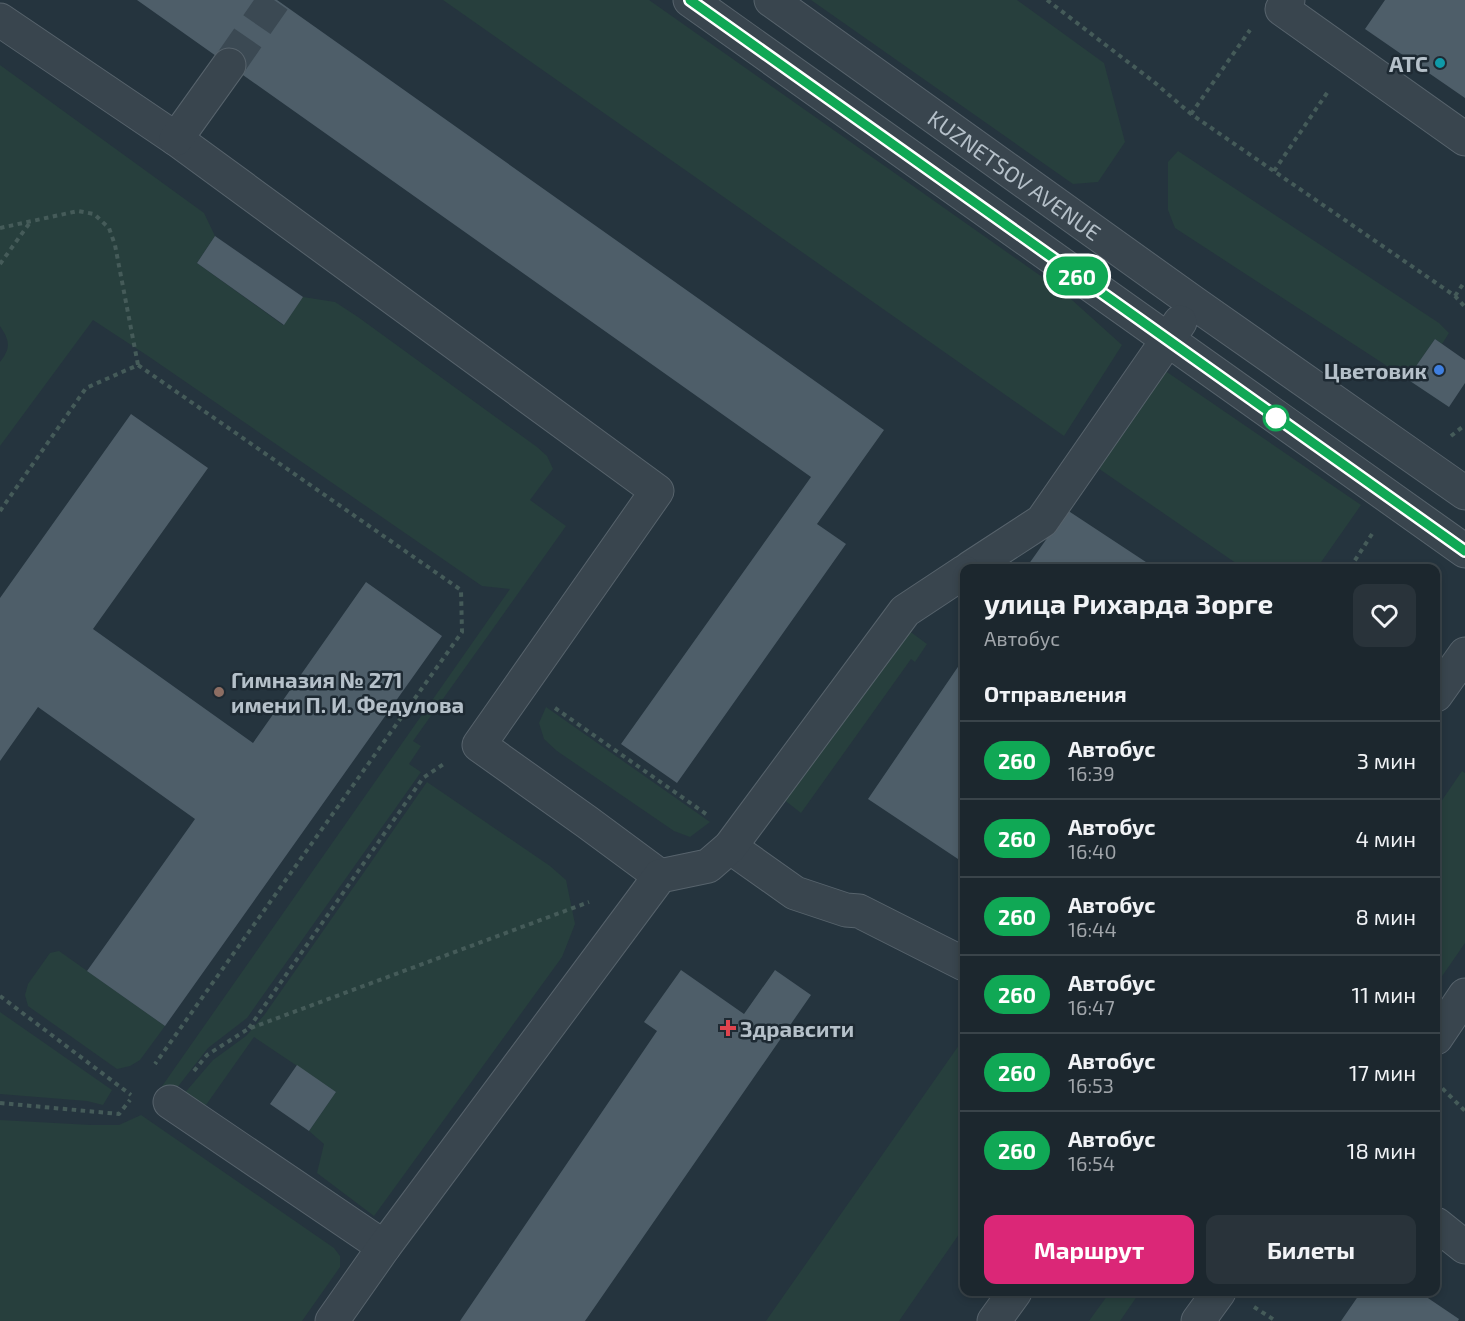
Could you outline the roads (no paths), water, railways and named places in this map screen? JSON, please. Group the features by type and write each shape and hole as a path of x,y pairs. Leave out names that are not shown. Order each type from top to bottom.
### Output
{"street":[{"name":"KUZNETSOV AVENUE","path":"690,0 1465,551"},
{"name":"KUZNETSOV AVENUE","path":"771,0 1194,303 1465,493"},
{"path":"1285,4 1351,58 1465,139"},
{"path":"0,20 176,139 657,491 479,745 660,876"},
{"path":"176,139 229,65"},
{"path":"976,564 1042,521 1194,303"},
{"path":"332,1321 384,1247 660,876 708,866 734,842 905,611 960,575"},
{"path":"1440,690 1465,654"},
{"path":"734,842 795,893 846,910 859,910 960,962"},
{"path":"1440,1032 1465,995"},
{"path":"170,1102 384,1247"},
{"path":"1440,1227 1465,1247"},
{"path":"994,1321 1012,1296"},
{"path":"1198,1321 1216,1296"}],"tunnel":[{"path":"229,65 274,0"}],"place":[{"name":"АТС","path":"1440,63"},
{"name":"Цветовик","path":"1439,370"},
{"name":"Гимназия № 271 имени П. И. Федулова","path":"219,692"},
{"name":"Здравсити","path":"728,1028"}]}
